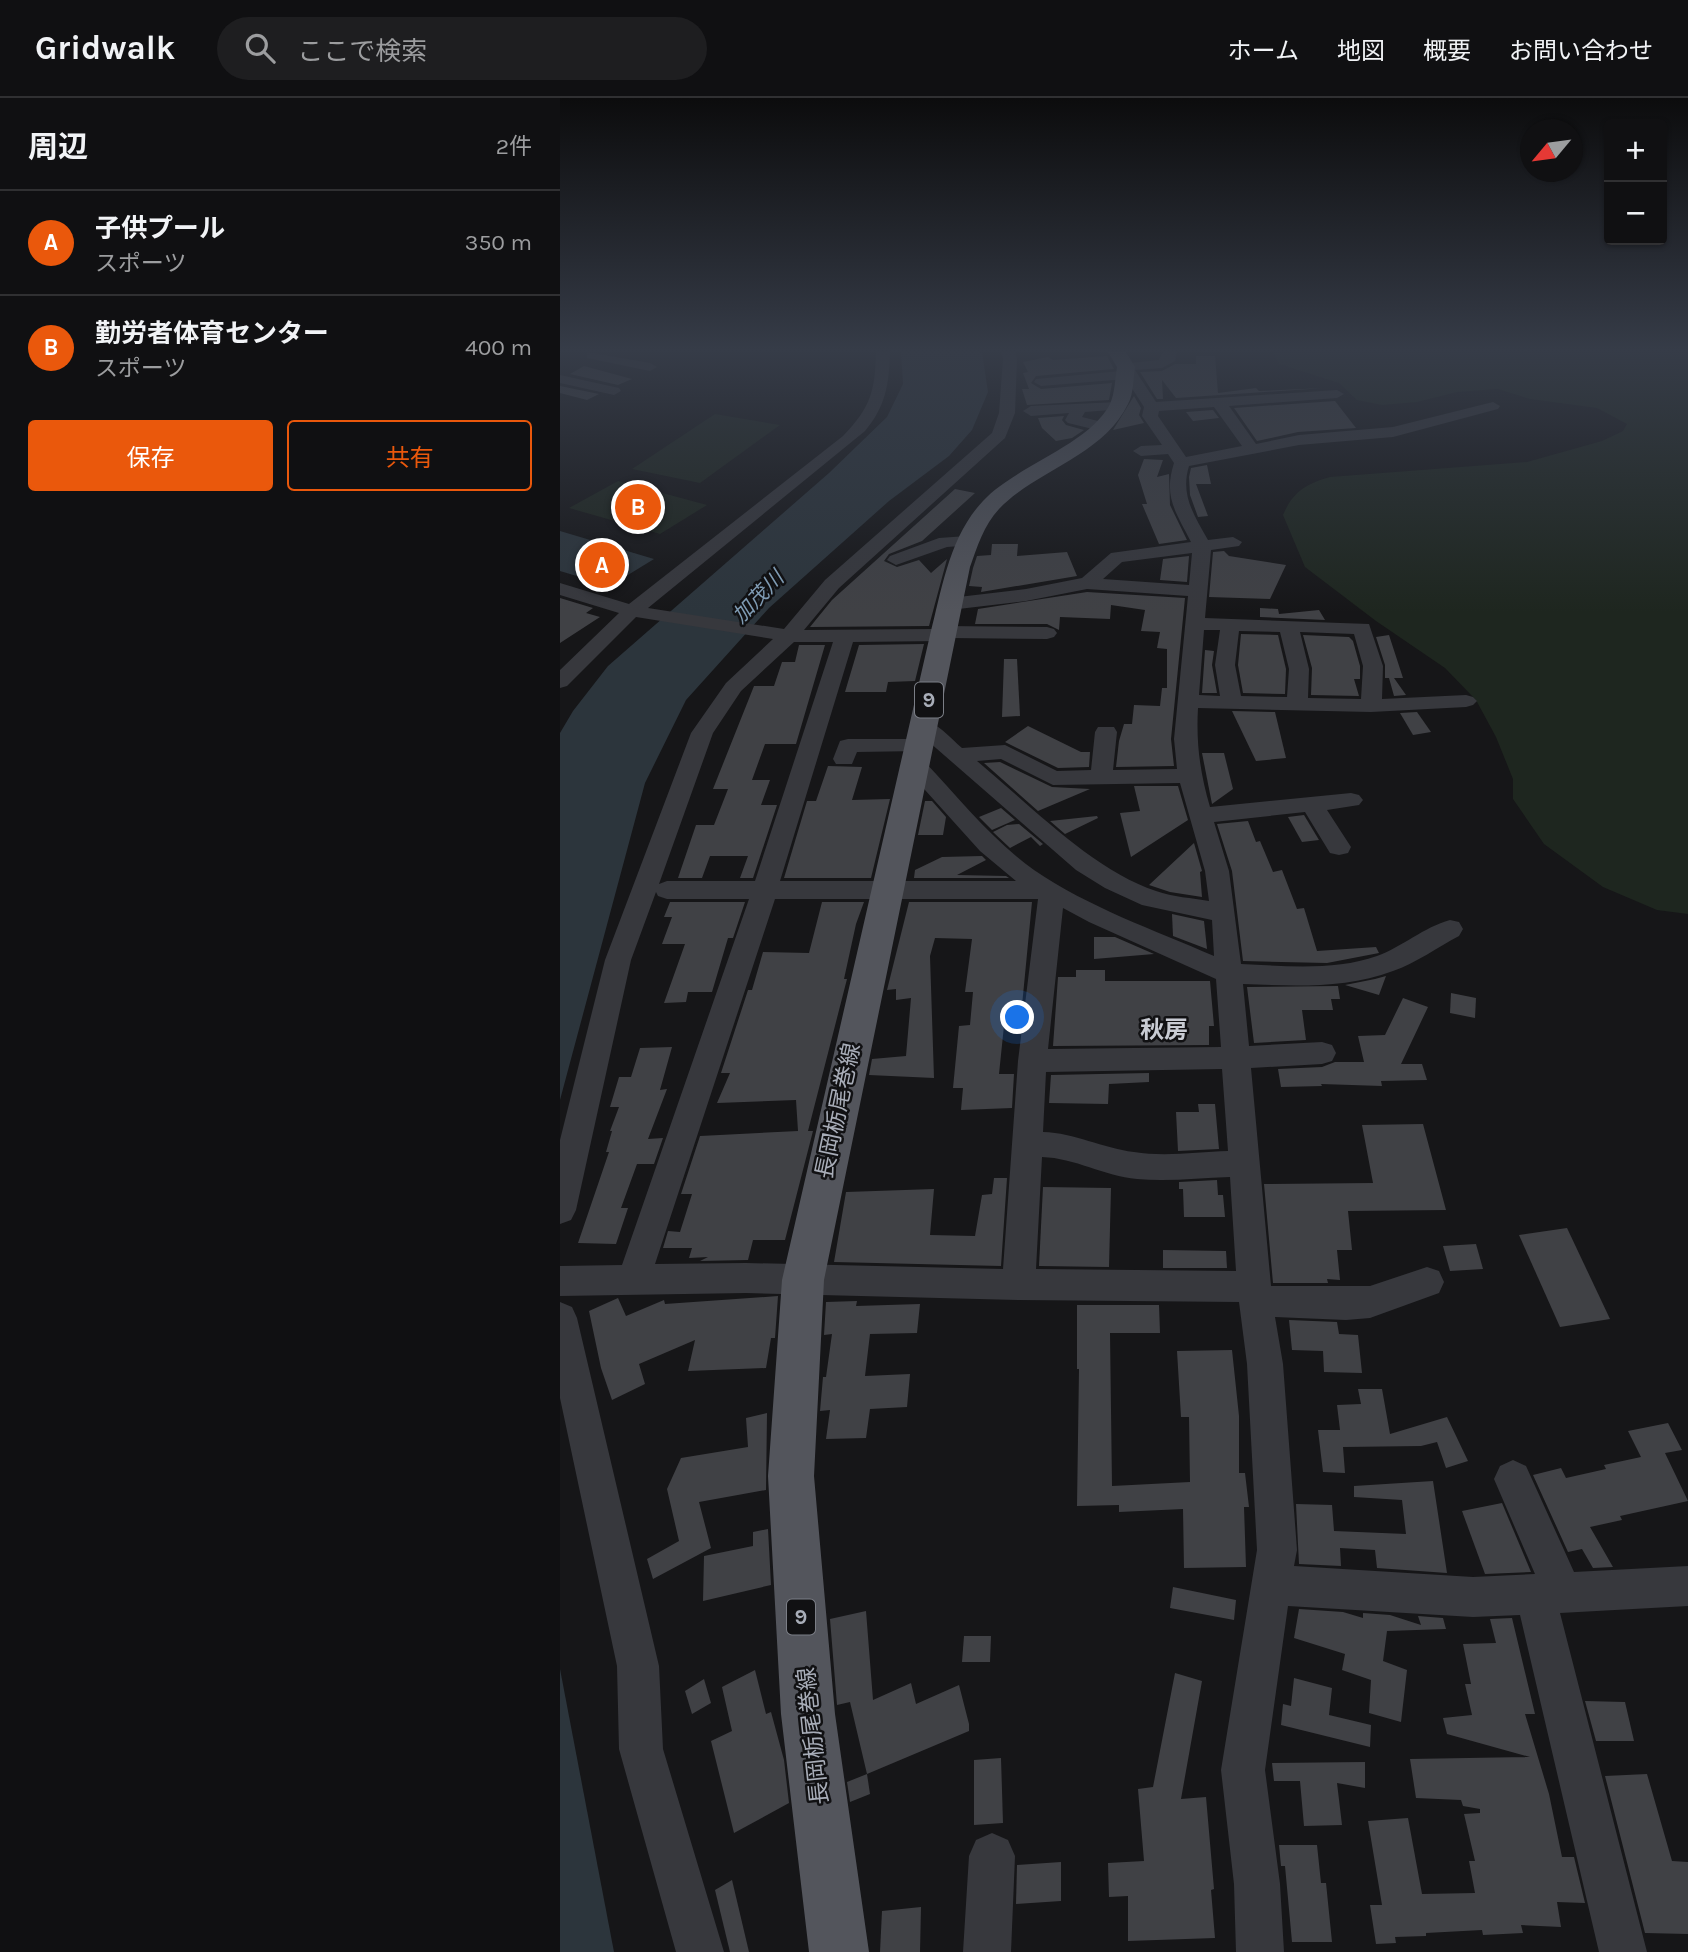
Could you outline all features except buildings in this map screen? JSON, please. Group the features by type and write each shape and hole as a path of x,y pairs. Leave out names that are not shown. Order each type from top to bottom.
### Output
{"main road":[{"name":"長岡栃尾巻線","path":"839,1952 808,1714 791,1476 803,1280 943,633 967,541 992,503 1083,439"}],"street":[{"path":"560,682 632,611 849,439"},
{"path":"560,1210 618,960 702,733 733,687 789,636 832,584 995,439"},
{"path":"1166,439 1178,456 1178,500 1202,546 1185,739 1189,776 1217,871 1224,914 1255,1294 1265,1364 1276,1524 1277,1550 1273,1584 1243,1770 1257,1884 1260,1952"},
{"path":"1244,439 1252,449"},
{"path":"1141,451 1178,456 1252,449 1272,439"},
{"path":"896,560 945,541 967,541"},
{"path":"1087,583 1117,557 1233,542"},
{"path":"950,604 989,601 1087,583 1197,591"},
{"path":"560,589 632,611 789,636 1047,633"},
{"path":"1194,624 1362,628 1373,666 1371,706"},
{"path":"1230,626 1226,665 1232,702"},
{"path":"1289,626 1299,669 1297,705"},
{"path":"633,1280 765,890 845,636"},
{"path":"1188,701 1371,706 1466,701"},
{"path":"1101,778 1105,732"},
{"path":"844,760 848,746 919,745 957,755 1005,752 1053,778 1189,776"},
{"path":"919,745 989,845 1026,876 1110,921 1230,974 1303,976 1347,973 1385,964 1450,929"},
{"path":"957,755 1085,864 1114,882 1151,899 1224,914"},
{"path":"1200,816 1351,800"},
{"path":"1312,804 1339,847"},
{"path":"667,890 1052,890"},
{"path":"1019,1285 1032,1061 1052,890"},
{"path":"1032,1061 1236,1058 1322,1053"},
{"path":"1028,1144 1063,1144 1096,1158 1137,1166 1244,1164"},
{"path":"560,1281 746,1278 1019,1285 1255,1294 1346,1304 1370,1302 1427,1282"},
{"path":"560,1318 638,1666 641,1749 699,1952"},
{"path":"1513,1479 1549,1594 1623,1952"},
{"path":"1273,1584 1473,1597 1688,1586"},
{"path":"987,1952 992,1856"}],"shaded area":[{"path":"678,439 761,439 700,483 632,469"},
{"path":"1607,439 1688,439 1688,914 1657,910 1603,887 1544,844 1513,799 1513,779 1496,737 1476,700 1445,668 1376,621 1305,567 1283,515 1291,500 1301,490 1330,477 1527,462"},
{"path":"618,481 707,505 660,534 569,508"}],"water":[{"name":"加茂川","path":"865,439 964,439 949,456 889,501 769,608 686,700 645,783 560,1100 560,733 573,711 608,666 829,473"},
{"path":"560,531 654,559 610,586 560,571"},
{"path":"560,1669 614,1952 560,1952"}],"place":[{"name":"勤労者体育センター","path":"638,507"},
{"name":"子供プール","path":"602,565"}],"district":[{"name":"秋房","path":"1164,1030"}]}
